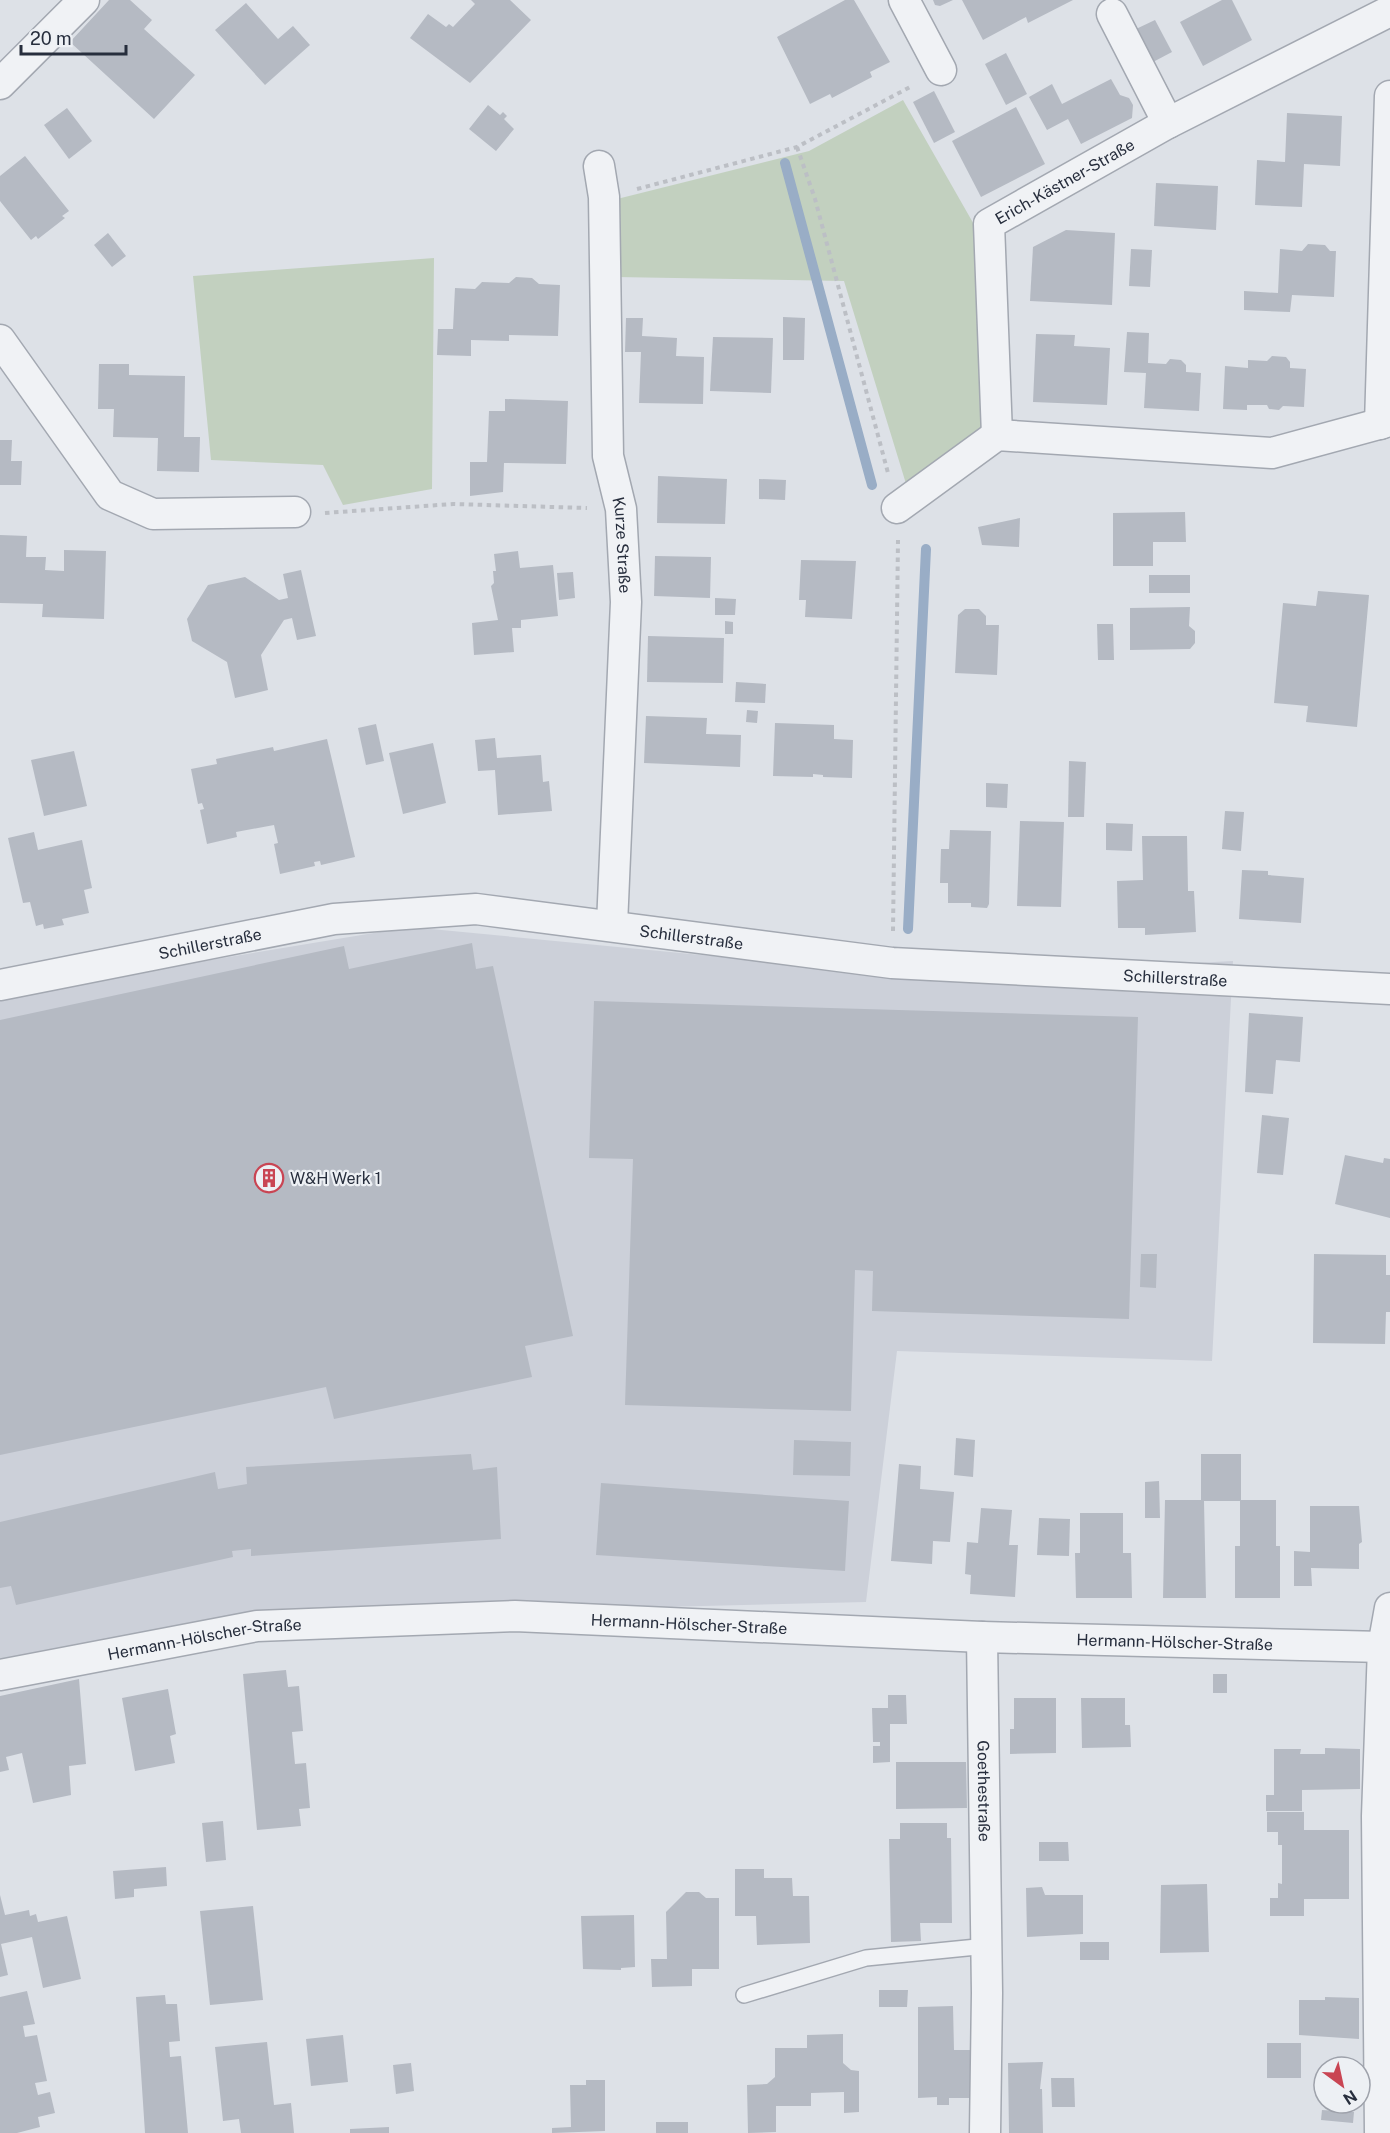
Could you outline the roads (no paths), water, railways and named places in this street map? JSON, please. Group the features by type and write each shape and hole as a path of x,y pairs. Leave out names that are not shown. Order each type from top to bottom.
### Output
{"street":[{"path":"0,84 84,0"},
{"path":"904,0 941,70"},
{"path":"1386,0 1390,6"},
{"name":"Erich-Kästner-Straße","path":"997,435 989,224 1168,123 1390,11"},
{"path":"1112,14 1168,123"},
{"path":"897,508 997,435 1272,453 1385,422 1390,96"},
{"name":"Kurze Straße","path":"599,166 604,197 608,456 621,509 626,602 612,925"},
{"path":"0,340 110,495 153,514 295,512"},
{"name":"Schillerstraße","path":"0,985 345,918 476,909 892,963 1390,989"},
{"path":"1383,2122 1383,1647 1390,1608"},
{"name":"Hermann-Hölscher-Straße","path":"0,1675 257,1626 456,1623 516,1616 982,1636 1383,1647"},
{"name":"Goethestraße","path":"982,1636 987,1946 985,2133"}],"lane":[{"path":"744,1995 866,1958 987,1946"}],"waterway":[{"path":"785,163 872,485"},
{"path":"908,929 926,549"}],"place":[{"name":"W&H Werk 1","path":"269,1178"}]}
